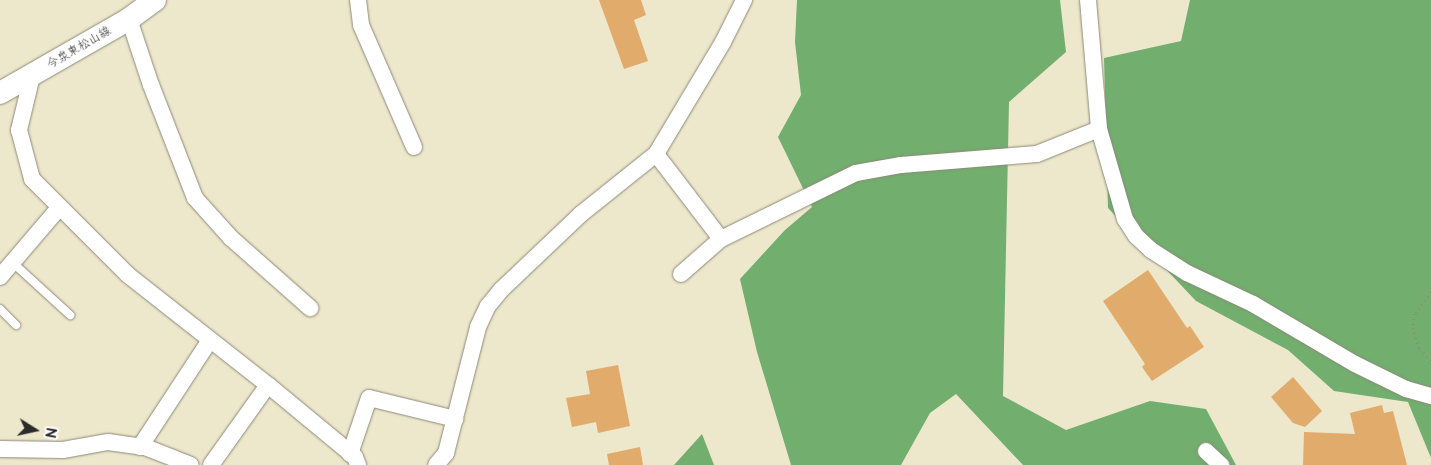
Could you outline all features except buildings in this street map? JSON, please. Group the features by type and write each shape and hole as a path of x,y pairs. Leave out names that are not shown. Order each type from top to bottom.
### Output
{"main road":[{"name":"今泉東松山線","path":"0,93 129,19 155,0"}],"street":[{"path":"358,0 361,25 414,147"},
{"path":"436,465 446,453 478,327 488,306 501,290 581,214 656,154 723,42 744,0"},
{"path":"1088,0 1099,129 1125,219 1136,236 1151,250 1187,273 1253,304 1355,364 1406,389 1431,396"},
{"path":"129,19 151,85 195,198 231,238 310,308"},
{"path":"32,76 19,130 32,178 59,208 128,275 268,384 354,460 369,398 455,419"},
{"path":"681,274 721,239 856,173 901,165 1037,154 1099,129"},
{"path":"656,154 721,239"},
{"path":"0,277 59,208"},
{"path":"140,446 210,340"},
{"path":"211,465 268,384"},
{"path":"0,449 63,450 108,442 140,446 191,465"},
{"path":"1206,451 1222,465"}],"lane":[{"path":"12,262 70,315"},
{"path":"0,309 16,325"}],"path":[{"path":"1431,292 1416,314 1413,328 1420,349 1431,360"}],"green space":[{"path":"797,0 1060,0 1066,52 1009,102 1003,396 1066,430 1150,401 1206,409 1236,465 1023,465 956,394 930,413 901,465 791,465 757,352 740,279 785,230 812,207 778,137 801,95 795,42"},
{"path":"1190,0 1431,0 1431,458 1408,402 1334,391 1288,350 1196,301 1108,208 1104,58 1181,41"},
{"path":"702,434 714,465 674,465"}]}
